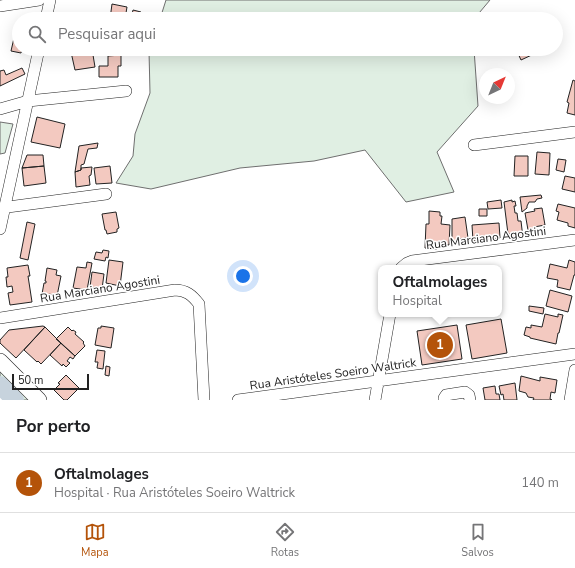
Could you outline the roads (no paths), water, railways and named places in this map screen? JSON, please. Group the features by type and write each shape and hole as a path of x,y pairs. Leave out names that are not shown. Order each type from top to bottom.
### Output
{"main road":[{"path":"0,362 39,400"}],"street":[{"path":"0,6 39,0"},
{"path":"47,12 50,0"},
{"path":"0,229 2,207 38,56"},
{"path":"0,109 28,101 126,91"},
{"path":"474,145 575,132"},
{"path":"2,207 106,194"},
{"name":"Rua Marciano Agostini","path":"405,265 412,261 575,240"},
{"name":"Rua Marciano Agostini","path":"0,318 182,290 189,293 198,304 204,400"},
{"path":"375,400 389,317"},
{"name":"Rua Aristóteles Soeiro Waltrick","path":"238,400 575,354"},
{"path":"570,400 575,370"},
{"path":"444,400 446,395 465,392 469,395 470,400"}],"waterway":[{"path":"0,385 15,400"}],"place":[{"name":"Oftalmolages","path":"440,345"}]}
